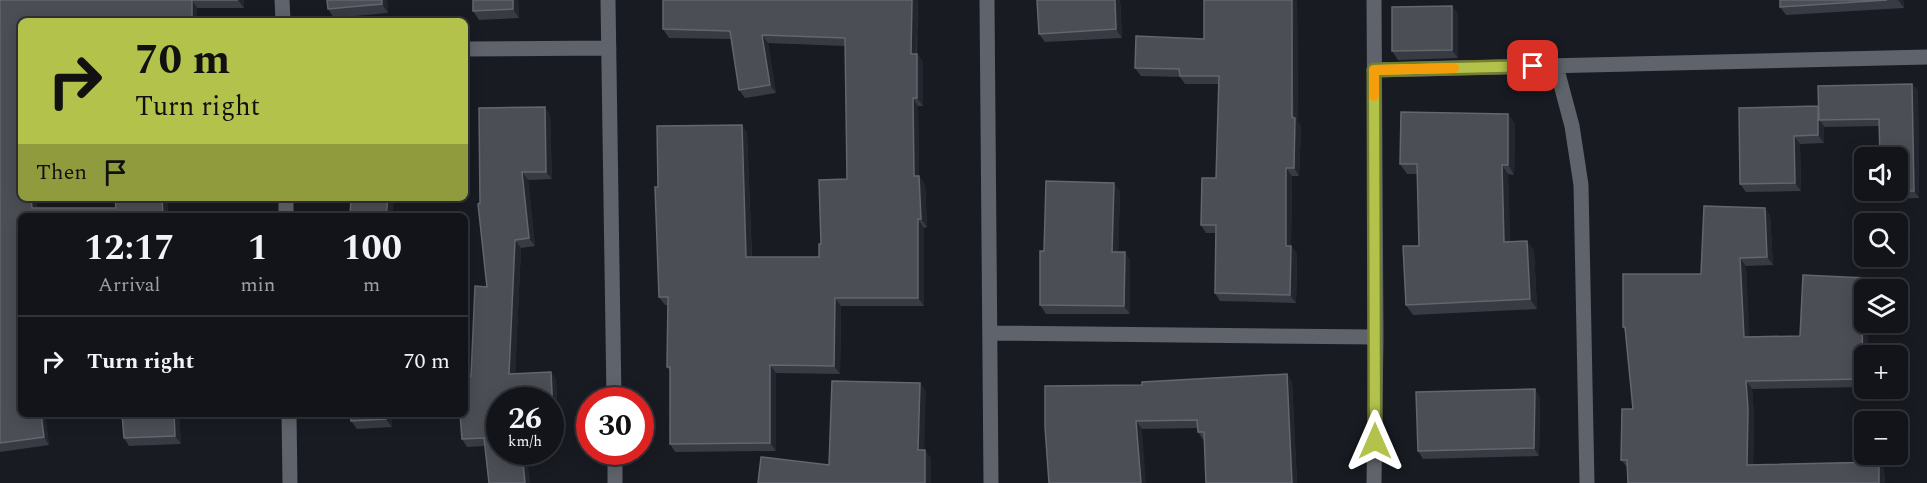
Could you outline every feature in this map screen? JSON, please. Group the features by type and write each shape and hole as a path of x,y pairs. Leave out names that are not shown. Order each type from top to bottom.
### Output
{"street":[{"path":"282,0 283,18"},
{"path":"608,0 614,387"},
{"path":"987,0 991,483"},
{"path":"1374,0 1376,337 1374,483"},
{"path":"468,49 609,48"},
{"path":"1374,70 1927,57"},
{"path":"1556,66 1572,126 1581,185 1587,483"},
{"path":"990,333 1376,337"},
{"path":"289,417 290,483"},
{"path":"615,465 615,483"}],"building":[{"path":"0,0 192,0 192,18 18,18 18,201 31,201 32,208 116,208 115,201 162,201 163,213 18,213 18,417 41,417 44,437 0,443"},
{"path":"327,0 382,0 382,4 328,9"},
{"path":"473,0 513,0 513,9 473,11"},
{"path":"663,0 912,0 911,54 917,54 917,98 913,98 914,176 919,176 921,219 918,219 918,298 835,298 834,366 770,365 770,443 670,444 670,367 667,367 668,297 659,297 655,187 658,187 657,126 742,125 746,257 819,257 819,244 821,244 819,180 847,179 845,38 762,35 770,85 739,90 730,31 663,29"},
{"path":"1037,0 1115,0 1116,29 1039,34"},
{"path":"1204,0 1292,0 1294,168 1286,168 1286,246 1291,246 1290,295 1215,293 1216,225 1201,225 1202,178 1216,178 1219,76 1180,76 1179,69 1135,68 1136,36 1204,39"},
{"path":"1780,0 1887,0 1780,7"},
{"path":"1452,6 1452,50 1392,51 1392,7"},
{"path":"1912,84 1914,191 1908,191 1908,147 1880,147 1879,119 1819,120 1818,86"},
{"path":"1818,106 1818,135 1794,136 1795,183 1740,184 1739,108"},
{"path":"545,107 546,172 522,172 529,238 515,240 509,374 551,372 552,387 486,387 486,456 484,438 462,439 460,417 468,417 468,376 471,376 475,286 487,287 478,204 480,203 479,108"},
{"path":"1401,112 1508,114 1508,165 1502,165 1504,242 1527,241 1530,299 1406,305 1403,246 1419,246 1417,164 1400,164"},
{"path":"1046,181 1114,183 1112,252 1125,252 1124,306 1040,305 1040,251 1044,251"},
{"path":"351,201 388,201 386,213 350,213"},
{"path":"1704,206 1765,208 1767,257 1740,258 1744,337 1800,336 1803,275 1888,279 1854,279 1854,333 1862,333 1862,345 1854,345 1854,379 1746,381 1747,465 1854,463 1854,465 1879,465 1879,483 1628,483 1627,460 1621,460 1622,409 1633,409 1625,327 1623,327 1623,274 1701,274"},
{"path":"1287,374 1292,483 1206,483 1204,432 1198,432 1197,420 1136,421 1141,483 1049,483 1045,386 1142,385 1142,382"},
{"path":"832,381 920,383 918,450 925,450 925,483 758,483 761,457 829,465"},
{"path":"1535,389 1534,448 1418,451 1416,392"},
{"path":"122,417 174,417 175,436 124,438"},
{"path":"350,417 386,417 386,419 351,421"},
{"path":"487,465 523,465 525,483 489,483"}],"slow traffic":[{"path":"1374,96 1374,70 1454,68"}],"route":[{"path":"1375,441 1374,70 1533,66"}]}
